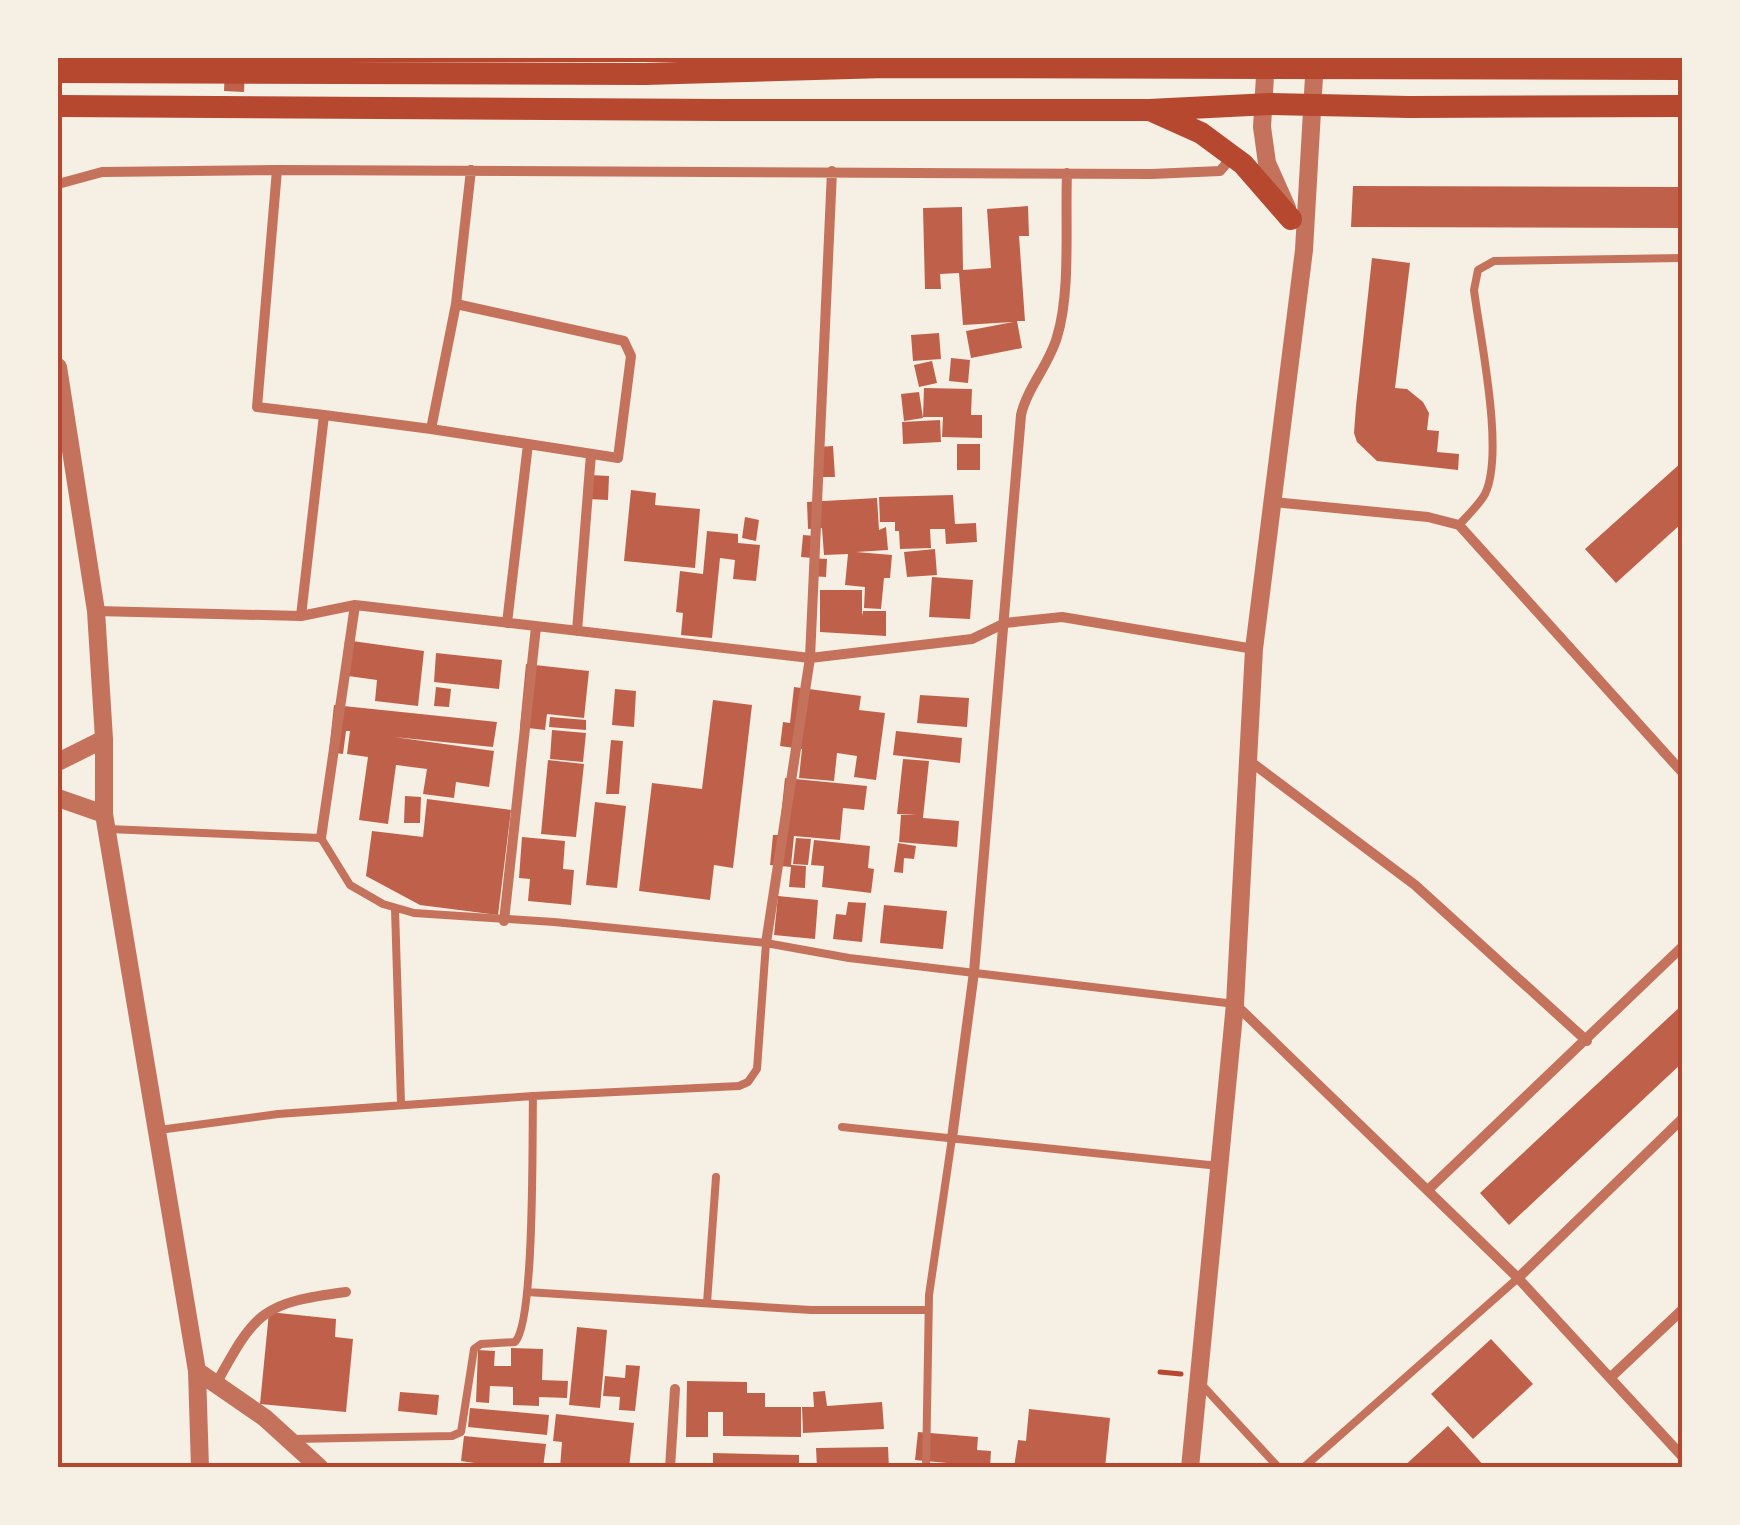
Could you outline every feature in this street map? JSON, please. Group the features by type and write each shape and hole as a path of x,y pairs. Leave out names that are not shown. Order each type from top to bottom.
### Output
{"main road":[{"path":"58,72 202,64 645,66 886,62 1315,62 1682,69"},
{"path":"58,106 1149,110 1263,104 1682,106"},
{"path":"1149,110 1201,134 1253,173 1291,219"}],"street":[{"path":"1190,1468 1235,1004 1254,649 1304,250 1315,62"},
{"path":"1265,63 1262,127 1267,163 1304,250"},
{"path":"58,184 102,172 278,170 1220,171 1232,157"},
{"path":"278,170 258,407 618,458 631,356 624,341 456,304"},
{"path":"431,429 456,304 471,170"},
{"path":"766,943 810,658 832,171"},
{"path":"952,1138 974,972 1021,415 1050,357 1062,316 1067,173"},
{"path":"58,367 96,611 105,822 197,1371 200,1468"},
{"path":"301,616 324,416"},
{"path":"508,623 528,444"},
{"path":"577,632 591,454"},
{"path":"1273,502 1428,517 1460,525 1682,772"},
{"path":"96,611 301,616 354,605 810,658 972,639 1005,623 1062,617 1254,649"},
{"path":"321,838 354,605"},
{"path":"504,921 536,627"},
{"path":"58,762 104,739"},
{"path":"1246,758 1415,886 1587,1041"},
{"path":"58,798 105,822"},
{"path":"1429,1189 1682,948"},
{"path":"1235,1004 1518,1278 1682,1456"},
{"path":"1518,1278 1682,1119"},
{"path":"216,1384 244,1334 260,1317 280,1305 304,1298 346,1292"},
{"path":"1610,1378 1682,1310"},
{"path":"197,1371 320,1468"},
{"path":"670,1468 676,1389"}],"lane":[{"path":"1460,525 1484,495 1490,473 1492,434 1474,290 1478,270 1494,260 1682,258"},
{"path":"105,822 321,838 350,885 396,910 766,943 848,958 1235,1004"},
{"path":"396,910 401,1104"},
{"path":"155,1131 278,1114 401,1104 739,1086 748,1082 757,1069 766,943"},
{"path":"288,1439 452,1436 460,1432 465,1420 472,1353 481,1344 515,1342 522,1335 527,1292 533,1096"},
{"path":"842,1127 1219,1166"},
{"path":"926,1468 928,1310 952,1138"},
{"path":"707,1303 716,1177"},
{"path":"1303,1468 1518,1278"},
{"path":"527,1292 811,1310 928,1310"},
{"path":"1199,1382 1279,1468"}],"building":[{"path":"225,67 245,68 244,92 224,91"},
{"path":"1353,186 1682,187 1682,228 1351,227"},
{"path":"1028,206 1029,236 1019,236 1025,321 1017,321 1022,348 971,358 966,331 1013,322 963,325 959,273 940,274 941,289 925,289 923,208 962,207 963,270 991,268 987,209"},
{"path":"1372,258 1410,263 1395,388 1407,389 1423,402 1429,413 1427,430 1439,431 1437,452 1459,454 1458,470 1377,461 1357,442 1356,406"},
{"path":"939,333 941,359 913,361 911,335"},
{"path":"951,358 970,360 968,383 949,381"},
{"path":"932,361 937,383 919,387 914,365"},
{"path":"924,388 972,389 971,415 982,415 982,438 942,437 943,417 923,417"},
{"path":"919,392 923,418 904,421 901,394"},
{"path":"940,420 941,442 903,444 902,422"},
{"path":"957,444 980,444 980,470 957,470"},
{"path":"833,446 835,477 819,477 818,447"},
{"path":"1682,462 1682,523 1616,583 1585,549"},
{"path":"590,475 609,476 608,500 589,499"},
{"path":"631,490 656,493 655,505 700,509 695,568 624,561"},
{"path":"953,495 955,524 976,523 977,542 946,544 945,529 930,529 931,548 900,549 895,522 880,522 879,497"},
{"path":"877,498 879,530 886,527 888,550 856,552 892,555 890,578 884,578 881,609 864,608 865,587 845,585 848,554 824,555 822,528 808,529 807,502"},
{"path":"745,517 759,520 756,541 742,538"},
{"path":"707,531 738,534 738,543 760,545 756,581 733,579 735,560 720,558 712,638 681,635 683,613 676,612 680,571 703,574"},
{"path":"803,535 815,536 813,558 801,557"},
{"path":"935,549 937,575 907,577 904,552"},
{"path":"811,558 827,559 826,577 811,576"},
{"path":"932,577 973,580 970,619 929,617"},
{"path":"820,590 862,590 862,616 863,611 886,611 886,636 820,632"},
{"path":"345,640 424,651 418,706 375,701 377,680 341,675"},
{"path":"436,653 502,660 499,689 434,682"},
{"path":"526,664 589,671 584,718 547,714 545,730 520,727"},
{"path":"436,687 451,689 449,707 434,706"},
{"path":"794,687 861,696 859,710 885,713 876,780 854,777 857,756 837,753 834,781 799,778 802,749 780,746 783,722 790,723"},
{"path":"615,689 636,691 634,727 612,725"},
{"path":"920,695 969,698 967,727 917,723"},
{"path":"713,700 752,705 733,868 714,865 710,900 639,891 652,783 702,789"},
{"path":"334,705 497,722 493,747 394,737 494,751 489,787 456,782 454,798 423,794 427,769 396,765 388,824 359,820 368,757 347,754 350,731 346,731 343,754 329,752"},
{"path":"550,717 586,720 586,730 549,727"},
{"path":"552,730 586,733 583,762 550,759"},
{"path":"896,731 962,738 960,763 893,755"},
{"path":"611,740 623,741 619,794 606,794"},
{"path":"903,759 929,761 923,818 959,821 957,847 899,842 901,815 917,815 897,814"},
{"path":"548,760 584,764 576,837 541,834"},
{"path":"785,778 867,786 864,810 843,808 840,840 794,836 791,865 806,866 805,888 789,887 791,867 770,865 773,835 779,835"},
{"path":"405,796 421,797 420,823 404,823"},
{"path":"427,799 511,810 498,915 420,905 366,876 372,831 423,837"},
{"path":"595,802 626,806 617,888 586,885"},
{"path":"522,837 565,841 563,869 574,870 571,905 528,901 530,879 519,878"},
{"path":"796,838 811,839 808,865 793,864"},
{"path":"814,840 870,846 868,868 874,869 871,893 822,887 824,866 811,865"},
{"path":"898,843 916,846 914,859 904,858 903,873 894,872"},
{"path":"778,896 818,900 815,939 774,935"},
{"path":"848,902 866,903 862,942 833,939 836,914 846,915"},
{"path":"884,905 947,911 943,949 880,943"},
{"path":"1682,1005 1682,1063 1509,1225 1480,1193"},
{"path":"269,1312 336,1319 335,1337 353,1339 346,1412 260,1404"},
{"path":"577,1327 607,1330 600,1408 569,1405"},
{"path":"1491,1339 1533,1384 1473,1439 1431,1394"},
{"path":"511,1348 543,1349 542,1380 568,1381 567,1398 539,1397 539,1406 513,1405 513,1387 490,1386 489,1403 476,1402 478,1350 495,1351 494,1366 511,1366"},
{"path":"626,1365 640,1366 635,1411 619,1410 620,1397 603,1396 605,1376 625,1378"},
{"path":"687,1381 747,1382 747,1393 765,1393 765,1407 801,1407 801,1437 723,1436 723,1412 708,1412 708,1437 686,1437"},
{"path":"825,1391 827,1406 882,1402 884,1429 803,1433 802,1407 814,1407 813,1392"},
{"path":"400,1392 439,1395 437,1415 398,1411"},
{"path":"470,1408 549,1415 547,1435 468,1427"},
{"path":"1029,1409 1110,1418 1105,1468 1014,1468 1018,1440 1026,1441"},
{"path":"556,1414 634,1423 629,1468 560,1468 562,1442 553,1441"},
{"path":"1448,1426 1486,1468 1402,1468"},
{"path":"918,1432 978,1437 977,1450 991,1451 990,1467 915,1460"},
{"path":"464,1436 546,1444 543,1468 461,1461"},
{"path":"888,1447 889,1468 817,1468 816,1448"},
{"path":"713,1453 799,1455 799,1468 713,1468"}]}
